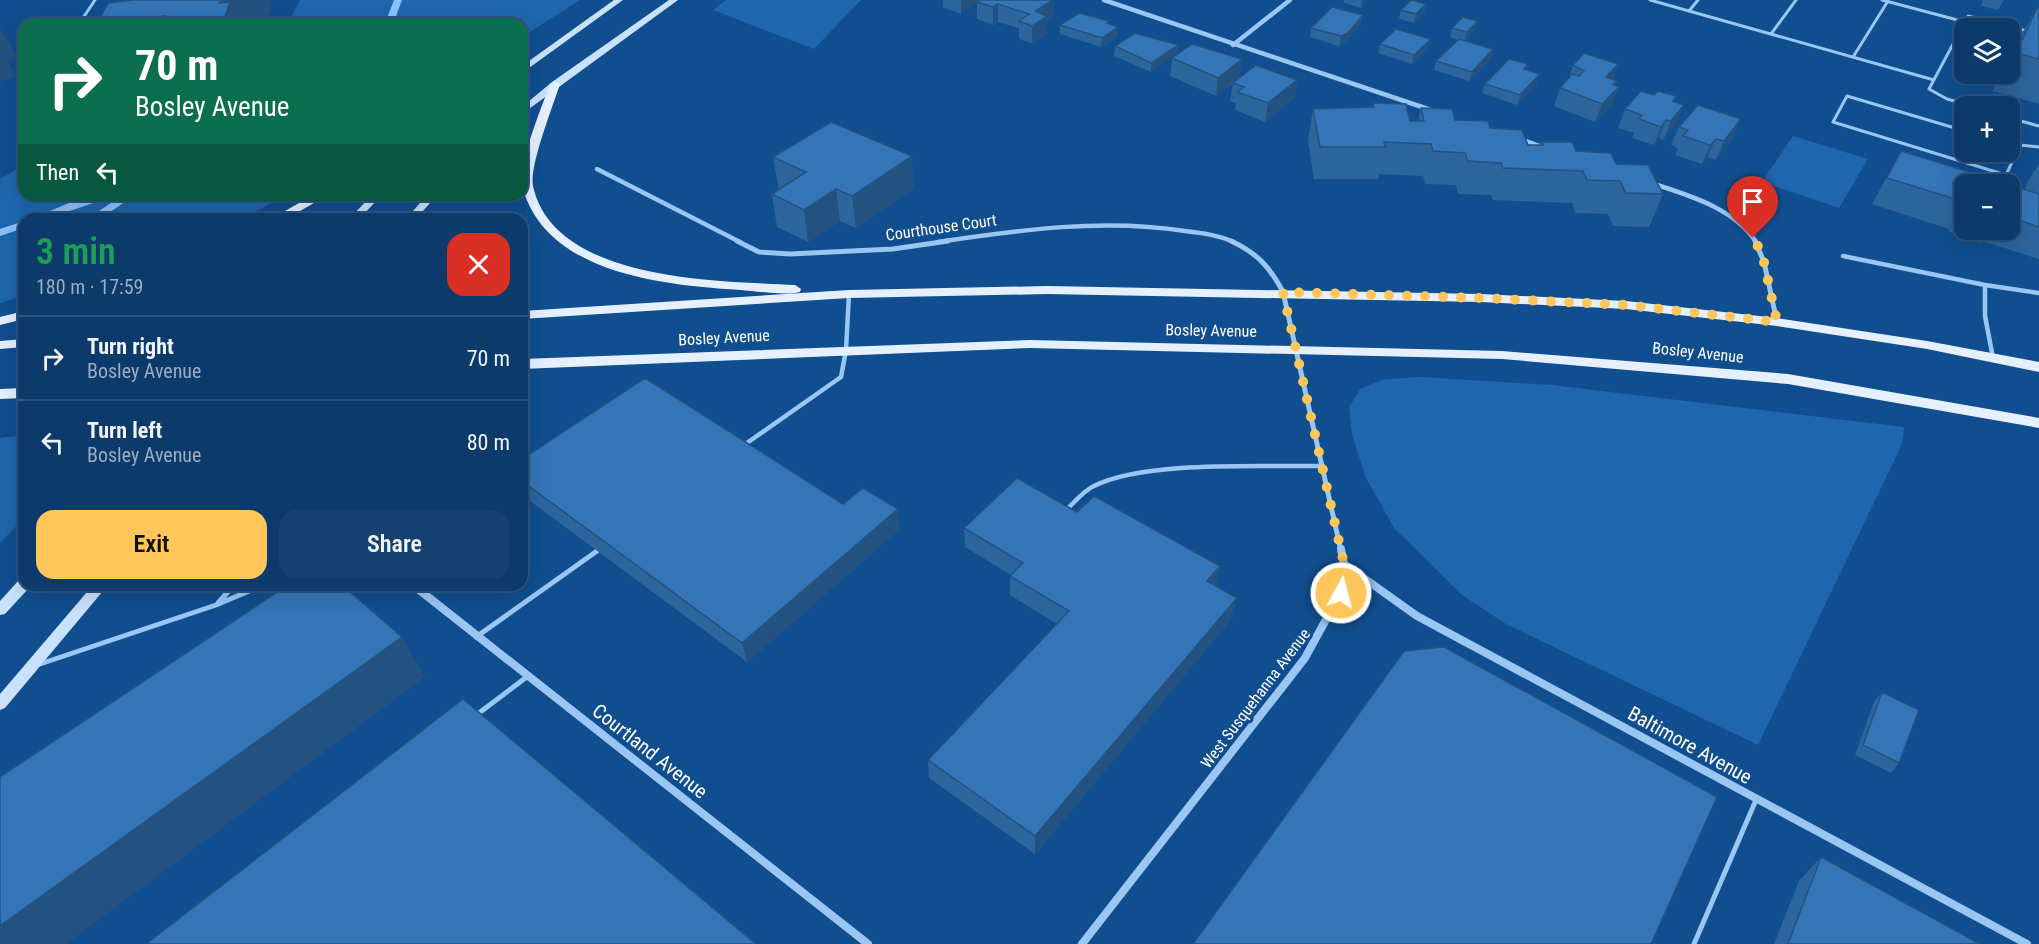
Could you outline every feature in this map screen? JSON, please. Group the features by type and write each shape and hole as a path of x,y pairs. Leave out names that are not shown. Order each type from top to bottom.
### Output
{"main road":[{"path":"528,66 619,0"},
{"path":"528,106 555,84 674,0"},
{"path":"528,179 555,84"},
{"path":"528,186 536,214 561,239 602,263 661,279 849,294"},
{"path":"288,213 311,201"},
{"path":"360,213 371,201"},
{"path":"416,213 427,201"},
{"path":"528,315 849,294 1047,290 1283,292 1481,298 1626,305 1777,322 2039,367"},
{"path":"0,321 18,316"},
{"path":"0,345 18,344"},
{"name":"Bosley Avenue","path":"528,364 1030,344 1502,355 1777,378 1941,404 2039,423"},
{"path":"0,394 18,393"},
{"path":"0,610 18,590"},
{"path":"0,704 95,591"}],"street":[{"path":"1104,0 1442,114"},
{"path":"1233,45 1290,0"},
{"path":"1508,135 1552,150"},
{"name":"Courthouse Court","path":"597,169 759,252 790,254 893,249 1017,230 1101,225 1162,227 1221,236 1251,250 1270,267 1283,292"},
{"path":"1642,180 1715,210 1741,226 1753,238 1762,253 1777,322"},
{"name":"West Susquehanna Avenue","path":"1083,944 1305,658 1329,621 1341,593 1344,564 1283,292"},
{"name":"Baltimore Avenue","path":"1344,564 1417,616 2027,944"},
{"name":"Courtland Avenue","path":"420,591 868,944"}],"lane":[{"path":"81,18 95,0"},
{"path":"1650,0 1934,80"},
{"path":"1689,11 1698,0"},
{"path":"1771,34 1796,0"},
{"path":"1882,0 1954,19"},
{"path":"1853,57 1888,1"},
{"path":"2020,29 2039,34"},
{"path":"1954,43 1929,89 1954,101"},
{"path":"1954,128 1847,96 1833,122 1954,159"},
{"path":"2020,121 2039,126"},
{"path":"2020,147 2039,147"},
{"path":"1964,162 2006,175 2012,162"},
{"path":"1843,256 1985,285 2039,293"},
{"path":"1985,285 1985,316 1993,358"},
{"path":"735,452 841,377 846,350 849,294"},
{"path":"1062,513 1093,486 1110,480 1152,473 1323,466"},
{"path":"476,637 597,551"},
{"path":"216,605 229,591"},
{"path":"31,668 216,605 249,591"},
{"path":"466,723 528,676"},
{"path":"1694,944 1756,800"}],"shaded area":[{"path":"300,0 580,0 528,33 528,18 291,18"},
{"path":"726,0 861,0 814,49 713,10"},
{"path":"1793,136 1868,159 1839,208 1762,182"},
{"path":"18,168 18,201 275,201 253,213 18,213 18,298 0,303 0,179"},
{"path":"1422,377 1552,385 1904,427 1902,444 1758,745 1506,624 1462,595 1394,528 1365,476 1352,434 1349,407 1360,389 1385,379"},
{"path":"18,436 18,524 0,543 0,438"}],"building":[{"path":"133,0 221,0 219,3 230,2 224,18 164,18 165,16 100,18 108,3"},
{"path":"980,0 1053,0 1035,11 1047,16 1032,26 1019,21 1029,14 998,4 993,7 977,2"},
{"path":"1411,0 1426,4 1416,14 1401,10"},
{"path":"1332,7 1363,15 1348,33 1341,36 1311,28"},
{"path":"2039,8 2039,59 2020,54 2020,44"},
{"path":"1079,13 1109,21 1107,23 1118,27 1102,38 1060,25"},
{"path":"1463,17 1478,21 1467,32 1452,28"},
{"path":"1396,29 1431,39 1414,55 1380,44"},
{"path":"1135,33 1178,45 1151,63 1115,46"},
{"path":"1459,39 1493,49 1472,72 1436,61"},
{"path":"1192,44 1242,59 1218,78 1172,58"},
{"path":"1584,53 1618,64 1606,77 1617,81 1613,85 1619,87 1602,104 1560,88 1572,74 1579,76 1584,71 1573,65"},
{"path":"1509,59 1528,64 1524,69 1540,74 1520,95 1485,84"},
{"path":"1256,65 1297,80 1268,103 1237,92 1244,87 1233,83"},
{"path":"1641,91 1654,95 1658,91 1676,96 1673,101 1684,105 1671,121 1666,120 1661,127 1639,119 1642,115 1625,109"},
{"path":"1373,103 1406,104 1410,121 1424,121 1421,108 1452,109 1455,120 1488,121 1490,128 1522,130 1528,145 1543,145 1541,142 1572,142 1576,151 1611,153 1616,164 1648,165 1663,194 1626,193 1620,181 1587,180 1583,171 1503,168 1501,163 1468,161 1465,153 1433,151 1431,144 1384,142 1386,147 1320,147 1313,109 1374,107"},
{"path":"1698,105 1741,119 1724,141 1716,139 1710,145 1683,136 1688,130 1679,127"},
{"path":"831,122 912,156 852,196 836,189 804,210 772,194 806,172 773,157"},
{"path":"1901,151 1976,174 1954,174 1954,199 1887,178"},
{"path":"2020,188 2039,194 2039,227 2020,220"},
{"path":"645,378 843,504 863,488 898,509 742,643 528,485 528,455"},
{"path":"1017,478 1077,512 1094,496 1220,566 1207,581 1237,598 1035,836 928,760 1069,611 1010,576 1023,563 964,528"},
{"path":"279,591 349,591 402,637 0,926 0,777"},
{"path":"1444,647 1717,797 1651,944 1193,944 1404,651"},
{"path":"1882,692 1919,710 1899,763 1863,745"},
{"path":"463,699 756,944 146,944"},
{"path":"1821,857 1980,944 1788,944"}],"waterway":[{"path":"391,18 398,0"},
{"path":"52,213 89,201"},
{"path":"102,213 120,201"},
{"path":"0,233 18,226"}],"route":[{"path":"1341,593 1344,564 1283,292 1626,305 1777,322 1762,253 1753,238"}]}
